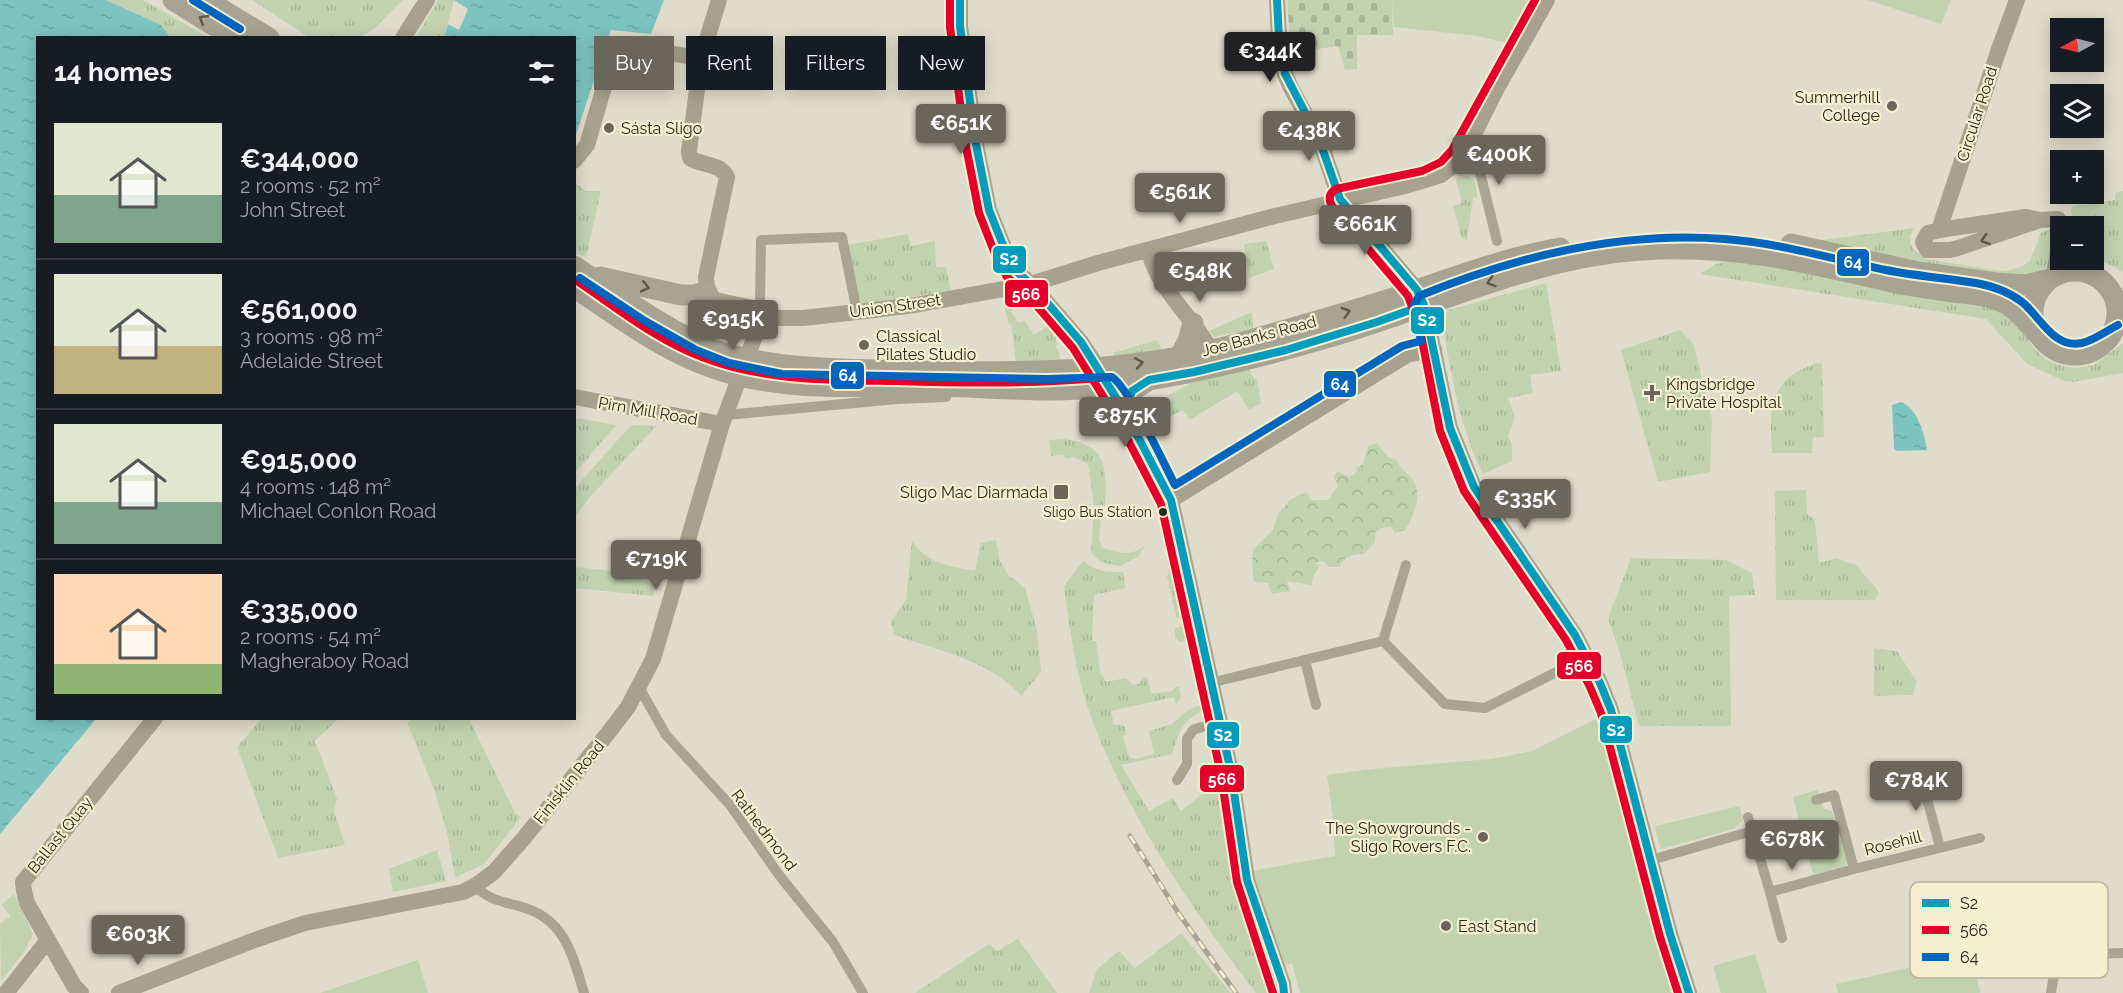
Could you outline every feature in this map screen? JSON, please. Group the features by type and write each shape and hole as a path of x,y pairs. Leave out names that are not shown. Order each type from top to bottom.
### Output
{"highway":[{"path":"173,0 231,36"},
{"path":"206,0 266,36"},
{"path":"1420,297 1528,254 1581,244 1684,234 1784,243 1918,272 1996,283 2026,285 2065,272 2088,271 2123,290"},
{"path":"1420,297 1547,264 1596,255 1641,250 1697,248 1774,256 1898,283 1982,295 2008,304 2051,347 2068,354 2080,355 2092,351 2123,334"},
{"path":"2088,271 2111,294 2116,311 2115,323 2103,344"},
{"path":"579,276 681,295 707,292"},
{"path":"579,276 648,316 745,367"},
{"path":"2038,334 2033,310 2035,298 2051,278"},
{"name":"Joe Banks Road","path":"745,367 781,384 1047,390 1109,387 1149,380 1214,358 1329,337 1420,297"},
{"path":"1180,356 1194,323"},
{"name":"Joe Banks Road","path":"745,367 795,366 1028,372 1098,368 1180,356 1214,358"},
{"path":"1125,412 1132,391 1149,380"}],"street":[{"path":"404,36 427,0"},
{"path":"708,36 719,0"},
{"path":"960,0 960,26 966,83 989,210 1007,255 1015,270 1081,342 1125,412 1171,500 1239,817 1247,880 1284,993"},
{"path":"1277,0 1279,38 1285,75 1319,139 1340,199 1420,297 1433,345 1450,428 1474,487 1575,635 1611,710 1689,993"},
{"name":"Union Street","path":"707,292 715,300 753,308 758,315 803,318 915,304 1030,284 1098,263 1340,199 1405,186 1441,174 1454,165 1465,148 1547,0"},
{"name":"Circular Road","path":"2017,0 1939,230 1931,231 1925,236 1923,242 1927,250 1950,250 2040,220"},
{"path":"393,36 414,19"},
{"path":"576,159 587,145 612,63 621,47 633,46 686,56"},
{"path":"697,90 690,158 718,167 724,171 726,177 706,277 707,292"},
{"path":"1465,148 1478,164 1497,241"},
{"path":"1939,230 2018,217 2050,219"},
{"path":"758,315 761,240 842,237 857,312"},
{"path":"1149,250 1152,265 1194,323 1214,358"},
{"path":"2051,278 2053,270"},
{"name":"Finisklin Road","path":"119,993 252,941 303,924 463,892 476,886 494,872 612,728 639,687 653,659 724,420 745,367 758,315"},
{"path":"1171,500 1407,355 1433,345"},
{"name":"Pirn Mill Road","path":"576,397 724,420"},
{"path":"724,420 897,399 946,397"},
{"path":"1383,641 1406,565"},
{"path":"1383,641 1444,704 1485,708 1586,657"},
{"path":"1210,683 1383,641"},
{"path":"1305,660 1316,705"},
{"name":"Rathedmond","path":"639,687 666,735 730,805 779,875 833,942 863,993"},
{"name":"Ballast Quay","path":"81,993 74,986 27,903 23,882 152,720"},
{"path":"1178,780 1187,764 1187,739 1194,730 1219,721"},
{"name":"Rosehill","path":"1919,770 1940,847"},
{"name":"Rosehill","path":"1816,800 1834,795 1854,869"},
{"path":"1748,816 1782,938"},
{"path":"1651,860 1752,831"},
{"name":"Rosehill","path":"1770,892 1980,838"},
{"path":"476,886 486,897 536,911 555,924 574,958 584,993"},
{"path":"6,993 48,940"},
{"path":"2108,953 2123,953"},
{"path":"2052,993 2054,978"}],"green space":[{"path":"106,0 143,0 190,27 177,36 169,36 161,25"},
{"path":"252,0 403,0 375,28 363,36 307,36"},
{"path":"438,0 454,0 444,36 417,36"},
{"path":"1287,0 1392,0 1393,35 1357,35 1357,69 1345,70 1338,46 1291,53"},
{"path":"1392,0 1540,0 1511,44 1478,36 1394,27"},
{"path":"1868,0 1951,0 1941,24"},
{"path":"190,27 206,36 177,36"},
{"path":"1467,176 1474,180 1478,197 1473,198 1467,240 1461,237 1453,206 1462,203 1456,179"},
{"path":"576,183 585,191 601,191 586,257 576,253"},
{"path":"2123,191 2123,272 2104,262 2104,216 2072,216 2071,210 2073,206 2104,204 2104,202 2115,200 2115,193"},
{"path":"1914,228 1910,236 1912,248 1926,259 2001,271 2023,266 2030,261 2041,233 2050,229 2050,263 2040,272 2010,279 1807,242"},
{"path":"908,234 911,246 935,241 936,267 946,267 951,291 858,304 848,245"},
{"path":"1266,241 1274,269 1249,278 1244,244"},
{"path":"1746,257 1999,308 2024,332 2034,348 2045,359 2062,366 2075,368 2094,365 2123,343 2123,373 2074,382 2064,381 2027,364 1986,319 1700,274 1716,264"},
{"path":"1546,283 1561,371 1530,375 1533,393 1508,398 1515,416 1508,437 1512,445 1512,461 1483,474 1462,418 1442,321 1448,310"},
{"path":"1002,297 1021,298 1011,311 1018,323 1025,321 1034,335 1051,324 1060,335 1055,339 1061,364 1016,362 1011,325 1009,325"},
{"path":"1252,312 1253,329 1214,337 1209,331"},
{"path":"1680,330 1693,343 1712,420 1710,472 1658,482 1621,350"},
{"path":"1157,340 1162,350 1114,357 1113,353"},
{"path":"1816,363 1822,364 1824,437 1813,438 1812,453 1772,453 1772,412 1777,393 1790,376"},
{"path":"1250,367 1251,375 1257,380 1261,403 1249,410 1237,391 1190,420 1183,410 1160,422 1154,413 1148,416 1143,409 1193,382"},
{"path":"578,418 616,425 576,472 576,421"},
{"path":"631,425 656,426 589,498 576,516 576,487"},
{"path":"1064,439 1089,446 1101,460 1105,480 1105,505 1094,505 1088,464 1074,457 1066,459 1063,455 1051,456 1049,440"},
{"path":"1377,443 1388,457 1397,460 1416,485 1416,505 1405,530 1395,533 1391,527 1381,528 1375,533 1375,542 1364,554 1349,556 1340,567 1329,567 1323,561 1315,563 1320,565 1311,585 1287,581 1290,591 1272,594 1268,583 1254,582 1253,550 1273,530 1278,514 1290,500 1306,492 1312,500 1328,500 1338,486 1334,477 1337,471 1349,477 1358,471 1356,468 1363,464 1368,446"},
{"path":"1806,490 1807,514 1815,520 1819,563 1836,558 1856,565 1879,592 1875,600 1776,600 1775,491"},
{"path":"1094,510 1102,510 1099,540 1103,548 1130,553 1145,545 1139,556 1121,566 1104,563 1097,559 1091,551"},
{"path":"912,540 924,554 939,563 975,571 981,543 996,540 1000,561 1009,576 1025,588 1037,630 1041,672 1021,696 1009,684 979,665 945,651 894,635 891,621 906,600"},
{"path":"1173,556 1188,635 1185,641 1180,642 1175,638 1175,629 1182,626 1181,618 1176,617 1167,576 1169,573 1168,560"},
{"path":"1631,558 1726,560 1752,573 1755,595 1729,596 1731,726 1639,726 1622,660 1608,618"},
{"path":"1083,561 1102,571 1123,572 1125,588 1094,595 1092,641 1096,641 1100,672 1106,682 1126,678 1133,685 1138,684 1145,677 1148,679 1151,694 1172,691 1179,687 1181,694 1176,704 1174,697 1111,711 1114,725 1120,724 1125,727 1126,734 1123,737 1129,757 1135,759 1154,754 1149,731 1172,724 1188,710 1201,705 1190,655 1196,658 1206,709 1192,717 1183,727 1172,754 1121,765 1149,811 1173,798 1181,811 1222,778 1279,993 1256,993 1232,961 1164,862 1107,757 1082,688 1071,637 1064,586"},
{"path":"576,567 604,570 656,584 653,596 576,588"},
{"path":"1874,648 1897,651 1917,682 1913,695 1874,696"},
{"name":"The Showgrounds - Sligo Rovers F.C.","path":"1602,716 1675,993 1300,993 1292,963 1283,967 1252,871 1335,856 1327,775 1491,759 1532,751"},
{"path":"260,720 337,720 315,741 337,799 334,811 345,845 278,858 237,747"},
{"path":"412,720 469,720 515,813 521,817 484,864 455,878 447,832 433,787 407,722"},
{"path":"1818,790 1824,809 1832,811 1847,862 1845,866 1813,875 1793,797"},
{"path":"1740,806 1743,820 1734,829 1660,849 1655,826"},
{"path":"437,850 446,881 393,892 389,869"},
{"path":"14,894 33,934 24,952 1,981 0,924 11,916 1,905"},
{"path":"1181,933 1231,993 1089,993 1097,969 1119,951 1135,968"},
{"path":"1018,939 1057,993 915,993 989,944 997,951"},
{"path":"1755,954 1767,993 1721,993 1713,966"},
{"path":"418,960 428,993 320,993"},
{"path":"1910,968 1910,978 1977,978 1980,993 1838,993 1836,984"}],"water":[{"path":"0,0 106,0 161,25 169,36 36,36 36,720 95,720 0,834"},
{"path":"454,0 664,0 651,34 611,30 609,36 594,36 594,81 576,134 576,36 444,36 448,24 459,30 468,9"},
{"path":"1901,402 1916,415 1927,450 1896,451 1894,448 1892,405"}],"railway":[{"path":"1130,836 1179,914 1236,993"}],"transit line":[{"name":"64","path":"193,0 240,29"},
{"name":"566","path":"950,0 950,27 965,141 979,213 997,259 1007,277 1024,291 1073,348 1116,417 1161,504 1221,774 1237,882 1273,993"},
{"name":"S2","path":"960,0 960,26 975,139 989,210 1007,255 1015,270 1031,284 1081,342 1125,412 1171,500 1231,772 1247,880 1283,984 1284,993"},
{"name":"S2","path":"1277,0 1279,38 1285,74 1319,139 1340,199 1417,290 1424,305 1450,428 1474,487 1575,635 1600,683 1611,710 1670,934 1689,993"},
{"name":"566","path":"1535,0 1452,150 1441,162 1422,171 1336,189 1331,194 1330,201 1408,296 1419,325 1440,431 1464,491 1566,640 1590,687 1601,713 1660,937 1678,993"},
{"name":"64","path":"580,278 645,321 696,350 729,363 782,374 1047,379 1112,377 1137,410 1175,485 1402,346 1421,341 1414,305 1419,296 1455,282 1530,259 1608,243 1686,238 1745,241 1897,272 1982,284 2000,289 2017,298 2055,336 2072,344 2091,340 2118,325"},
{"name":"566","path":"576,280 636,322 685,350 749,371 797,378 846,380 997,382 1099,378"},
{"name":"S2","path":"1125,412 1132,391 1149,380 1194,372 1286,350 1424,305"}],"place":[{"name":"Summerhill College","path":"1892,106"},
{"name":"Sásta Sligo","path":"609,128"},
{"name":"Classical Pilates Studio","path":"864,345"},
{"name":"Kingsbridge Private Hospital","path":"1652,393"},
{"name":"Sligo Mac Diarmada","path":"1061,492"},
{"name":"Sligo Bus Station","path":"1163,512"},
{"name":"The Showgrounds - Sligo Rovers F.C.","path":"1483,837"},
{"name":"East Stand","path":"1446,926"}]}
